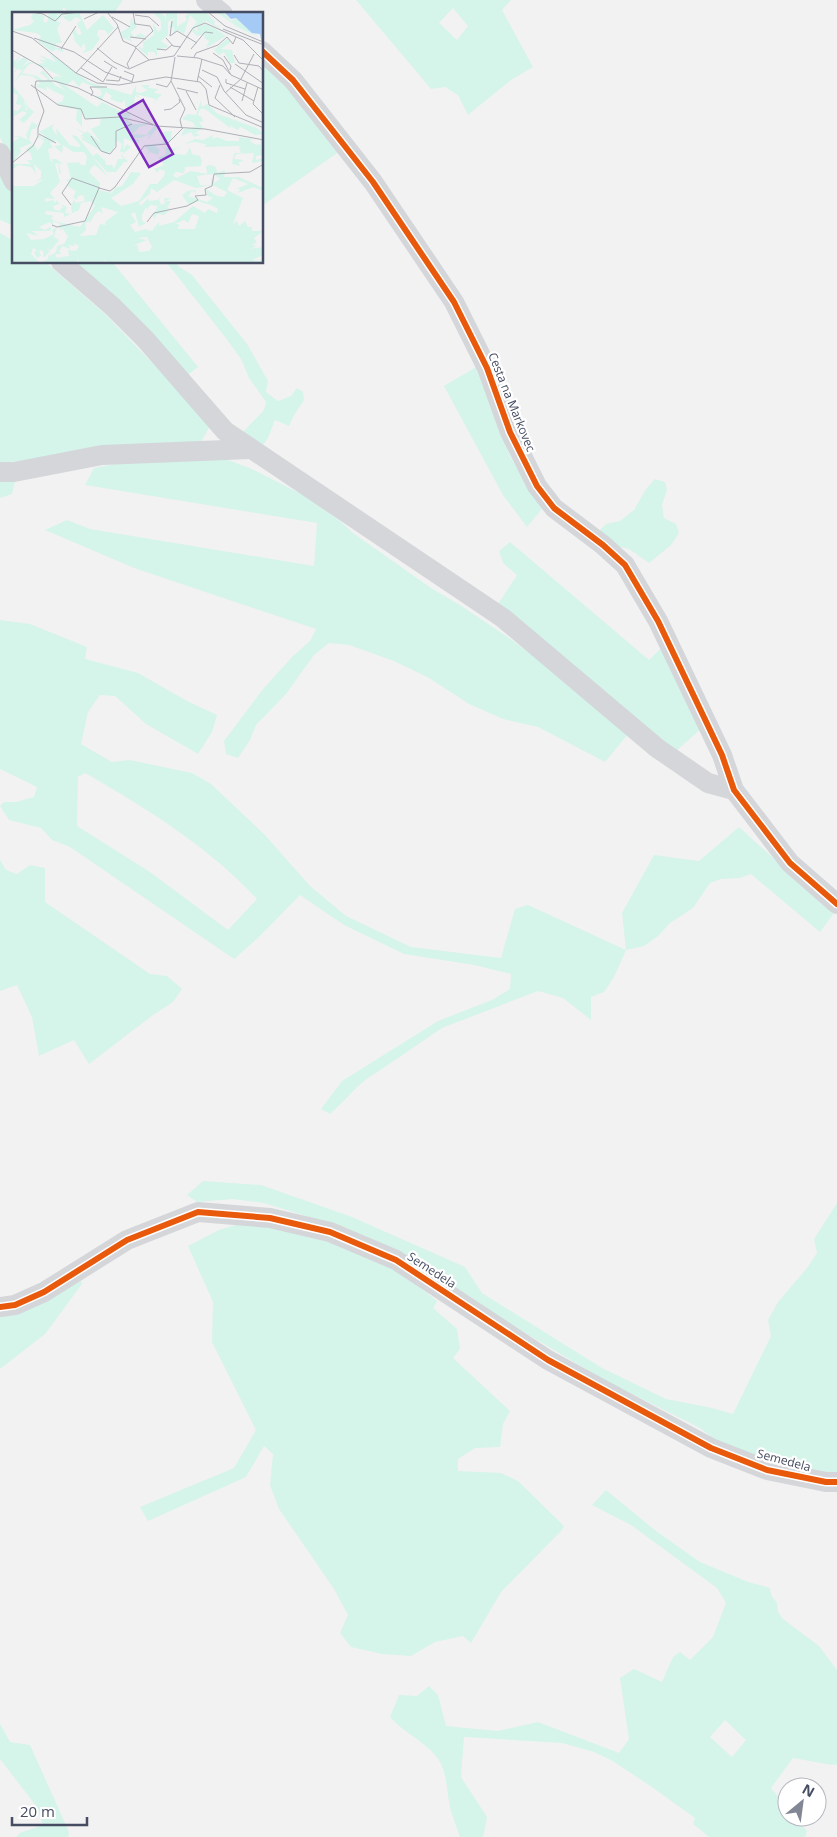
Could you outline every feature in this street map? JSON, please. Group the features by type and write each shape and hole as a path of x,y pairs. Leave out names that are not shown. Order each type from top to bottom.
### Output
{"street":[{"path":"206,0 221,12"},
{"name":"Cesta na Markovec","path":"264,53 293,80 373,182 454,302 487,368 510,432 537,486 554,508 603,545 625,565 658,621 722,755 734,790 790,863 837,904"},
{"path":"0,154 12,178"},
{"path":"63,264 112,306 145,339 225,432 503,618 657,748 708,783 734,790"},
{"path":"0,472 14,472 102,455 250,448"},
{"name":"Semedela","path":"0,1307 15,1305 44,1292 127,1240 198,1212 270,1218 330,1232 396,1260 548,1360 711,1448 767,1470 826,1482 837,1482"}],"green space":[{"path":"0,0 123,0 115,12 69,12 63,7 62,12 12,12 12,165 0,137"},
{"path":"356,0 511,0 502,10 533,67 511,80 468,115 458,95 445,87 431,89","holes":["453,8 468,26 457,40 439,23"]},
{"path":"264,65 270,68 340,151 264,204"},
{"path":"0,171 12,194 12,225 0,220"},
{"path":"0,233 12,240 12,264 47,264 104,313 211,424 201,442 0,463"},
{"path":"74,264 114,264 198,367 186,376"},
{"path":"168,264 177,264 192,275 247,344 268,381 266,392 278,401 291,396 297,388 303,392 304,400 289,426 275,420 268,438 259,451 242,433 264,410 266,402 249,378 241,359"},
{"path":"476,367 510,456 542,509 527,527 503,495 444,386"},
{"path":"192,459 228,460 252,469 307,497 353,533 431,588 512,640 559,675 629,733 605,762 538,727 503,719 469,704 429,678 394,661 349,645 329,643 314,655 286,694 256,725 250,740 238,758 226,754 224,741 264,688 293,656 310,641 316,629 134,568 45,530 67,520 90,529 314,566 317,523 85,485 94,468 120,463"},
{"path":"655,479 665,482 667,490 662,505 664,518 676,524 679,533 671,545 649,563 629,549 616,546 598,532 606,524 620,521 634,510 646,489"},
{"path":"0,482 15,482 12,494 0,498"},
{"path":"510,542 649,660 662,647 702,728 675,752 494,610 517,575 503,563 499,551"},
{"path":"0,620 30,624 87,647 85,659 138,673 187,701 217,715 212,732 198,754 146,724 115,696 100,695 88,712 81,744 112,762 130,760 192,773 211,784 264,834 310,886 346,916 411,947 501,958 515,909 528,905 626,950 614,977 604,992 591,997 591,1020 563,998 538,991 442,1028 364,1081 330,1114 321,1109 342,1081 438,1021 492,1000 510,989 511,974 474,965 404,954 344,925 300,895 257,939 234,959 70,847 52,840 41,828 9,820 0,806 4,802 16,802 34,797 37,787 0,769","holes":["85,773 108,786 198,846 257,899 228,930 150,872 77,826 78,777"]},
{"path":"739,827 834,913 820,932 751,874 740,878 721,879 710,883 693,908 670,923 658,936 644,946 626,950 622,913 654,855 699,861"},
{"path":"0,860 6,870 17,874 30,865 45,868 45,902 150,974 167,976 182,989 173,1002 89,1064 74,1040 39,1056 32,1017 17,985 0,991"},
{"path":"203,1181 261,1185 352,1217 465,1267 482,1293 602,1368 666,1399 733,1414 771,1336 768,1320 778,1302 807,1268 817,1253 814,1239 837,1203 837,1473 810,1473 769,1462 719,1443 700,1428 604,1380 474,1302 309,1217 264,1203 232,1199 197,1202 187,1195"},
{"path":"242,1223 294,1229 334,1241 395,1268 437,1301 433,1308 457,1329 460,1349 453,1358 510,1411 503,1424 500,1447 475,1448 458,1459 458,1471 501,1473 518,1481 564,1526 501,1592 471,1643 463,1636 435,1642 411,1656 382,1654 351,1647 340,1633 348,1615 334,1589 279,1509 270,1485 273,1454 264,1446 246,1477 148,1521 140,1507 234,1468 256,1430 212,1342 213,1302 188,1246 219,1230"},
{"path":"78,1275 82,1284 45,1334 0,1369 0,1317"},
{"path":"606,1490 656,1531 700,1562 748,1582 770,1588 771,1595 777,1603 778,1612 783,1619 819,1646 837,1670 837,1764 832,1765 793,1758 779,1777 777,1777 771,1788 777,1795 777,1827 804,1827 807,1831 805,1837 709,1837 693,1824 695,1818 611,1760 594,1752 562,1743 464,1737 461,1777 487,1817 483,1837 460,1837 451,1811 444,1773 439,1761 430,1750 390,1717 399,1695 417,1696 429,1686 438,1695 446,1726 498,1731 538,1722 619,1753 629,1739 620,1678 634,1669 662,1682 673,1657 680,1652 690,1660 713,1637 726,1603 717,1588 631,1525 592,1505","holes":["725,1720 746,1740 732,1757 710,1737"]},
{"path":"0,1724 10,1742 30,1745 69,1832 68,1837 16,1837 20,1833 43,1825 37,1807 0,1759"}],"cycle path":[{"path":"264,53 293,80 373,182 454,302 487,368 510,432 537,486 554,508 603,545 625,565 658,621 722,755 734,790 790,863 837,904"},
{"path":"0,1307 15,1305 44,1292 127,1240 198,1212 270,1218 330,1232 396,1260 548,1360 711,1448 767,1470 826,1482 837,1482"}]}
